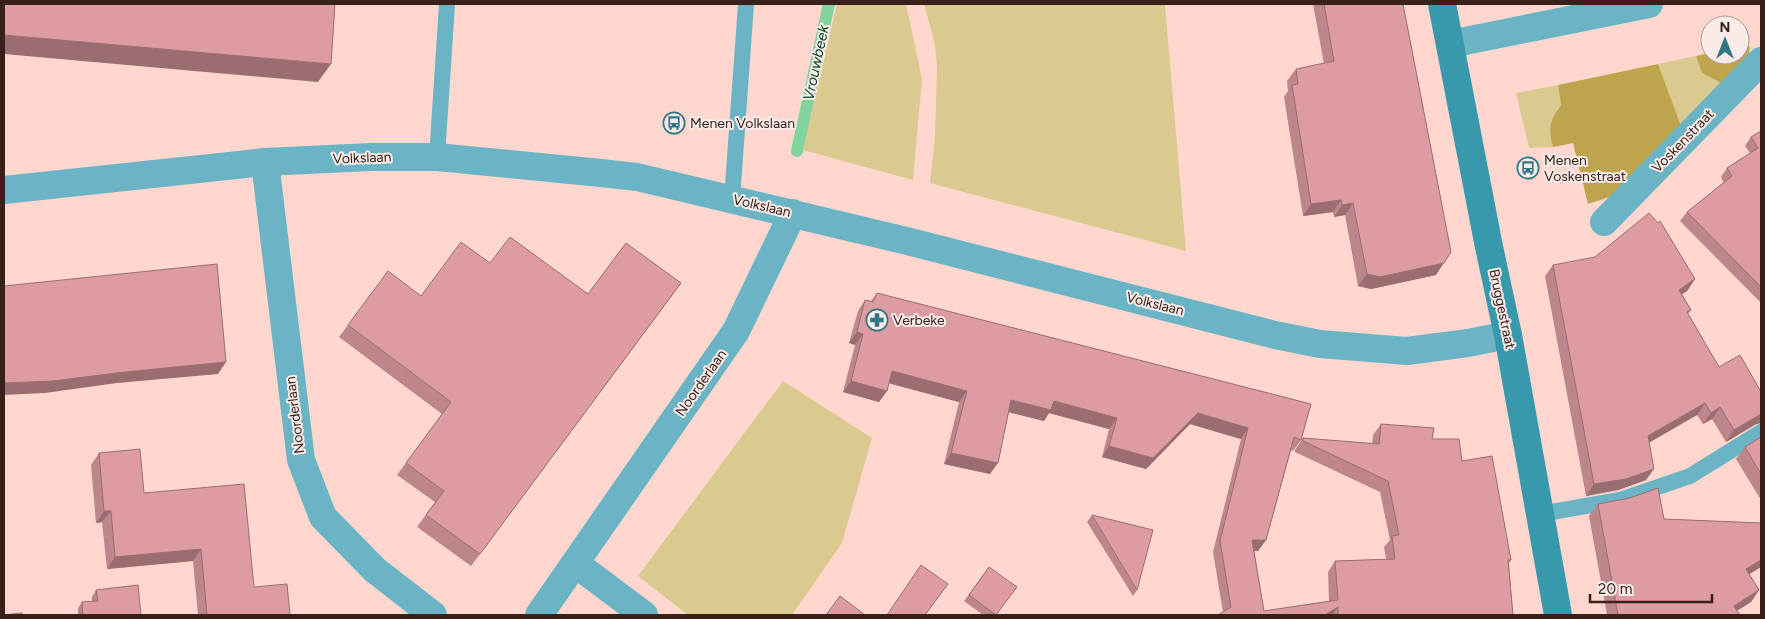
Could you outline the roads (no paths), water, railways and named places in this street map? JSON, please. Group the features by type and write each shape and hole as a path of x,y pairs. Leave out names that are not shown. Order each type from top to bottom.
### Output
{"street":[{"name":"Bruggestraat","path":"1442,4 1489,248 1508,335 1558,615"},
{"path":"1450,44 1650,4"},
{"name":"Voskenstraat","path":"1604,222 1761,61"},
{"name":"Volkslaan","path":"4,190 264,162 371,157 437,157 637,177 793,213 1275,335 1320,344 1407,351 1468,343 1508,335"},
{"name":"Noorderlaan","path":"264,162 301,460 323,517 375,570 433,615"},
{"name":"Noorderlaan","path":"539,615 736,331 793,213"},
{"path":"576,564 644,615"}],"lane":[{"path":"437,157 447,4"},
{"path":"732,199 746,4"},
{"path":"1540,514 1620,500 1690,476 1761,432"}],"waterway":[{"name":"Vrouwbeek","path":"797,151 829,4"}],"place":[{"name":"Menen Volkslaan","path":"674,123"},
{"name":"Menen Voskenstraat","path":"1528,168"},
{"name":"Verbeke","path":"877,320"}]}
